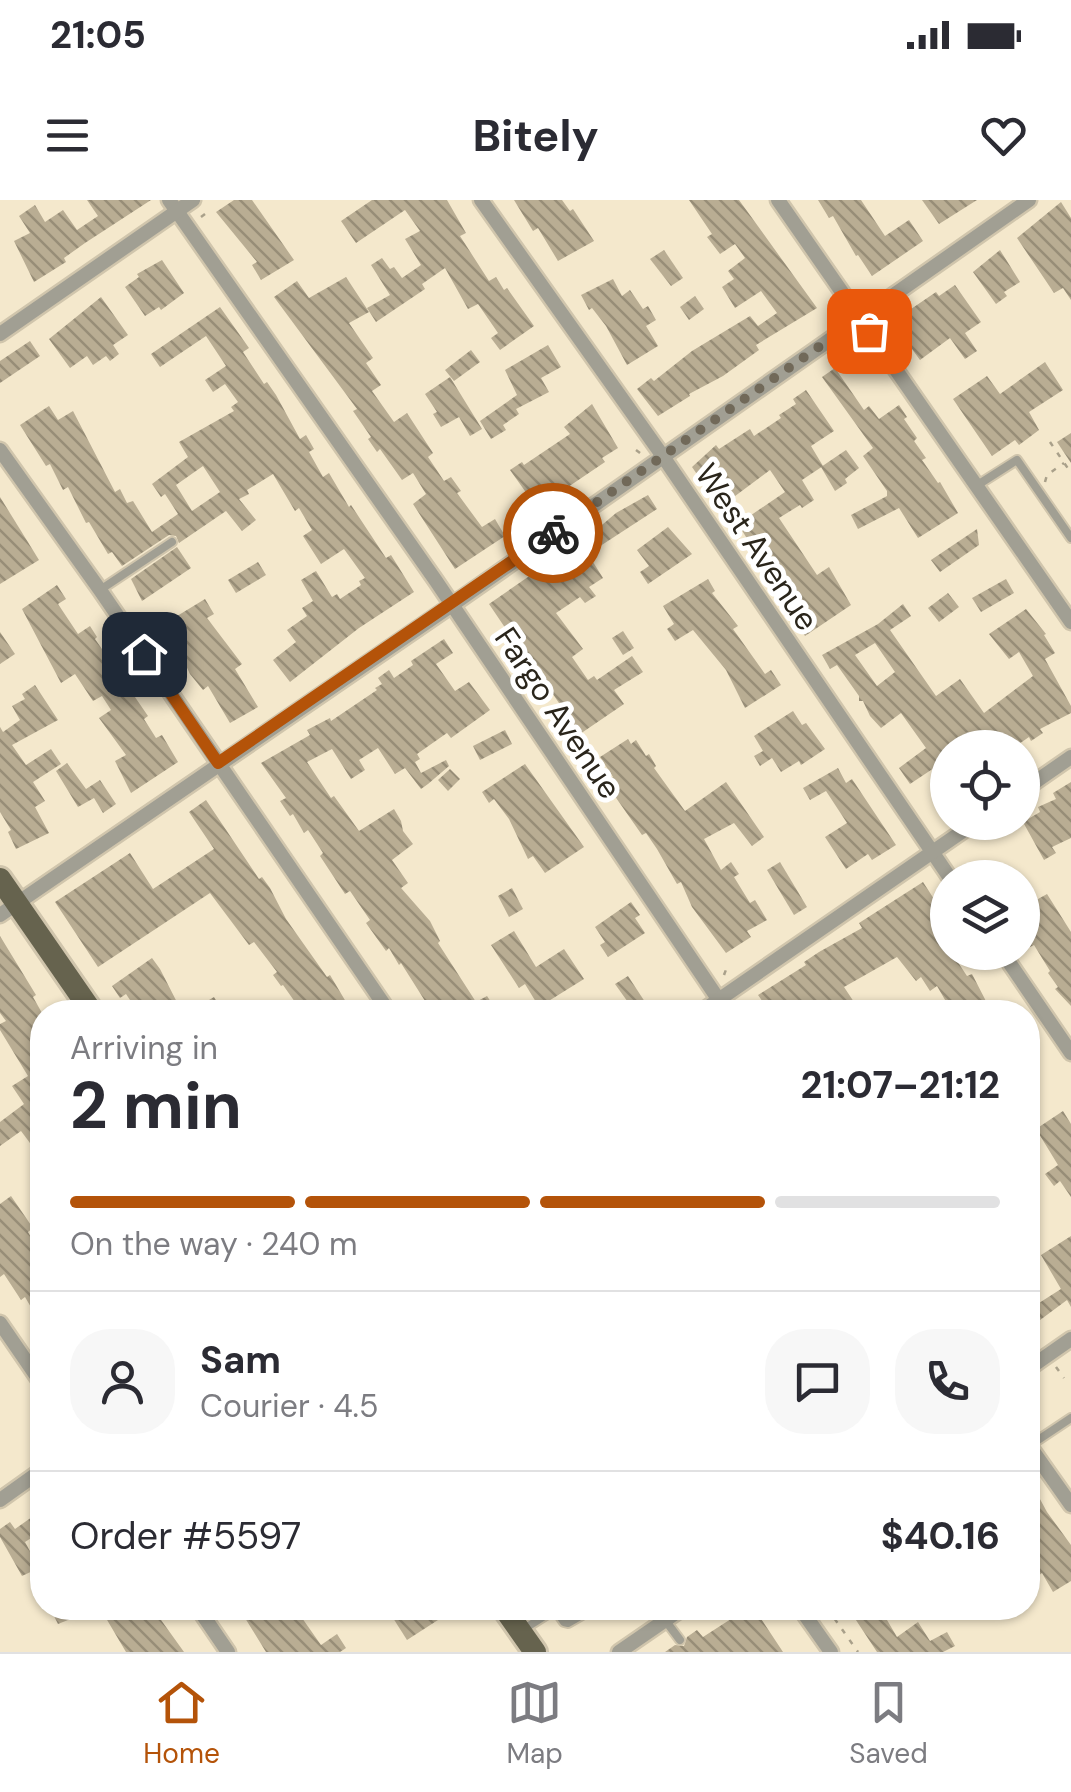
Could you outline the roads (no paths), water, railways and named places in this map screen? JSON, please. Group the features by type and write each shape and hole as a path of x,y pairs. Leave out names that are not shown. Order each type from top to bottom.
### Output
{"main road":[{"path":"0,878 9,909 82,1000"},
{"path":"512,1620 535,1652"}],"street":[{"name":"West Avenue","path":"481,200 662,455 938,860"},
{"path":"778,200 1071,622"},
{"path":"9,909 452,605 1029,200"},
{"path":"0,334 173,206 197,205"},
{"name":"Fargo Avenue","path":"173,206 452,605 719,1000"},
{"path":"0,450 381,1000"},
{"path":"1040,778 1071,757"},
{"path":"731,1000 950,840"},
{"path":"1014,970 1035,1000"},
{"path":"1040,1008 1071,1053"},
{"path":"0,1323 30,1367"},
{"path":"1040,1361 1071,1339"},
{"path":"1040,1462 1071,1505"},
{"path":"0,1500 30,1479"},
{"path":"206,1620 228,1652"},
{"path":"619,1652 664,1620"},
{"path":"808,1620 830,1652"}],"lane":[{"path":"976,486 1017,460 1071,538"},
{"path":"100,590 172,542"},
{"path":"1040,1437 1071,1418"},
{"path":"521,1632 538,1620"},
{"path":"664,1620 680,1640"}]}
